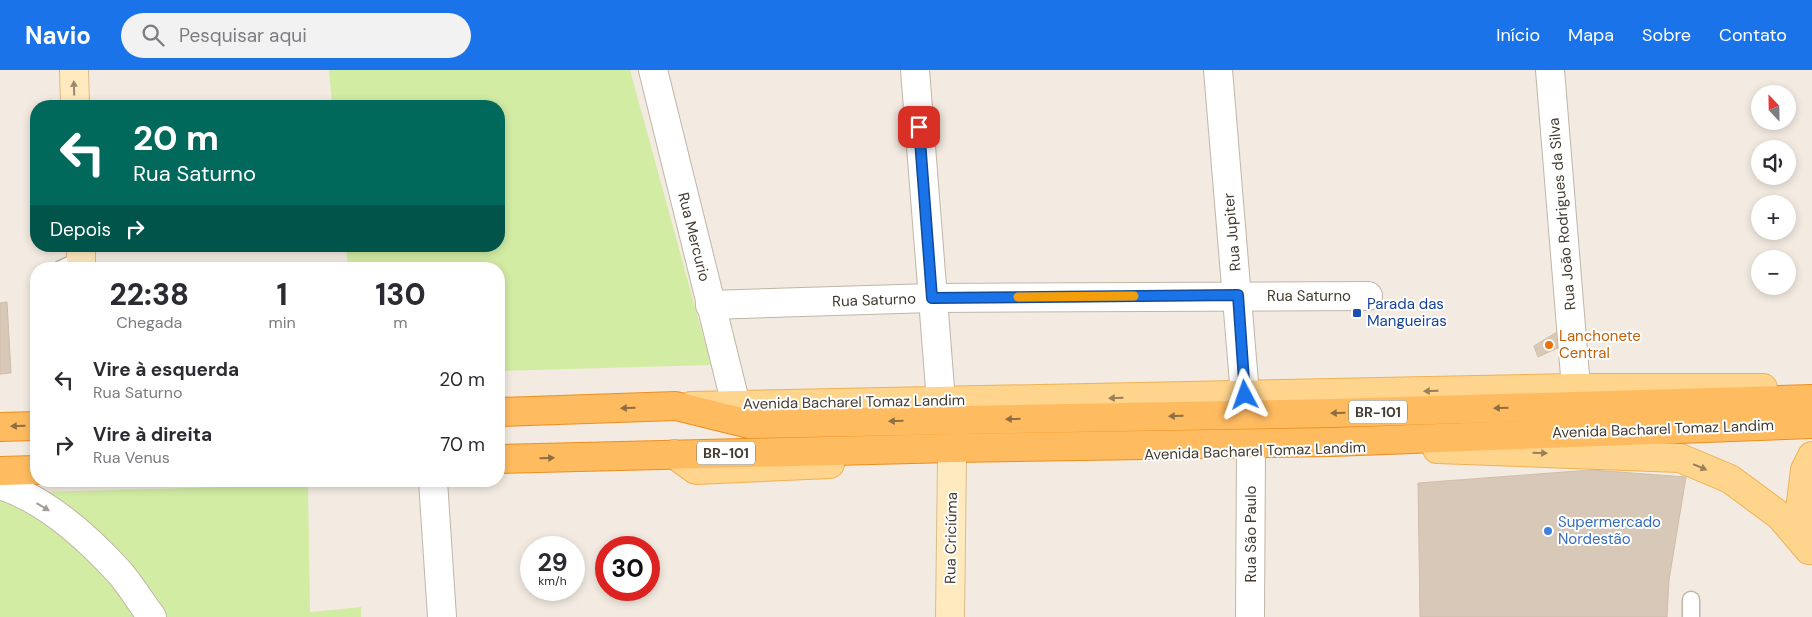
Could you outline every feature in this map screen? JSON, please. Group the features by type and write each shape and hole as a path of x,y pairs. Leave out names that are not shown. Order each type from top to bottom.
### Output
{"highway":[{"name":"Avenida Bacharel Tomaz Landim","path":"505,412 676,406 749,424 943,410 1333,413 1812,399"},
{"name":"Avenida Bacharel Tomaz Landim","path":"505,459 674,454 953,453 1333,442 1812,424"},
{"path":"0,427 30,426"},
{"path":"0,471 30,470"}],"main road":[{"name":"Avenida Bacharel Tomaz Landim","path":"676,406 736,404 943,410 1240,395 1576,388 1812,388"},
{"name":"Avenida Bacharel Tomaz Landim","path":"953,453 1251,452 1380,447 1680,458 1730,479 1780,516 1810,553"},
{"path":"1810,553 1800,510 1805,470 1812,456"}],"street":[{"path":"74,70 75,100"},
{"name":"Rua Mercurio","path":"653,70 736,404"},
{"path":"915,70 932,298 943,410"},
{"name":"Rua Jupiter","path":"1218,70 1238,295 1240,395"},
{"name":"Rua João Rodrigues da Silva","path":"1550,70 1576,388"},
{"name":"Rua Saturno","path":"710,305 932,298 1238,295 1368,296"},
{"name":"Rua São Paulo","path":"1250,617 1251,452"},
{"name":"Rua Criciúma","path":"950,617 953,453"},
{"path":"0,485 14,489 52,513 89,541 121,575 152,617"},
{"path":"434,487 442,617"}],"lane":[{"path":"1690,617 1691,600"}],"green space":[{"path":"329,70 630,70 711,365 505,371 505,262 347,262 347,252 505,252 505,100 332,100"},
{"path":"231,487 308,487 310,612 361,607 361,617 0,617 0,493"}],"building":[{"path":"7,302 11,373 0,374 0,303"},
{"name":"Lanchonete Central","path":"1557,332 1564,345 1538,357 1534,346"},
{"name":"Supermercado Nordestão","path":"1591,470 1686,477 1669,580 1667,617 1420,617 1418,483"}],"slow traffic":[{"path":"1018,297 1134,296"}],"place":[{"name":"Parada das Mangueiras","path":"1357,313"},
{"name":"Lanchonete Central","path":"1549,345"},
{"name":"Supermercado Nordestão","path":"1548,531"}],"route":[{"path":"919,127 932,298 1238,295 1245,395"}]}
